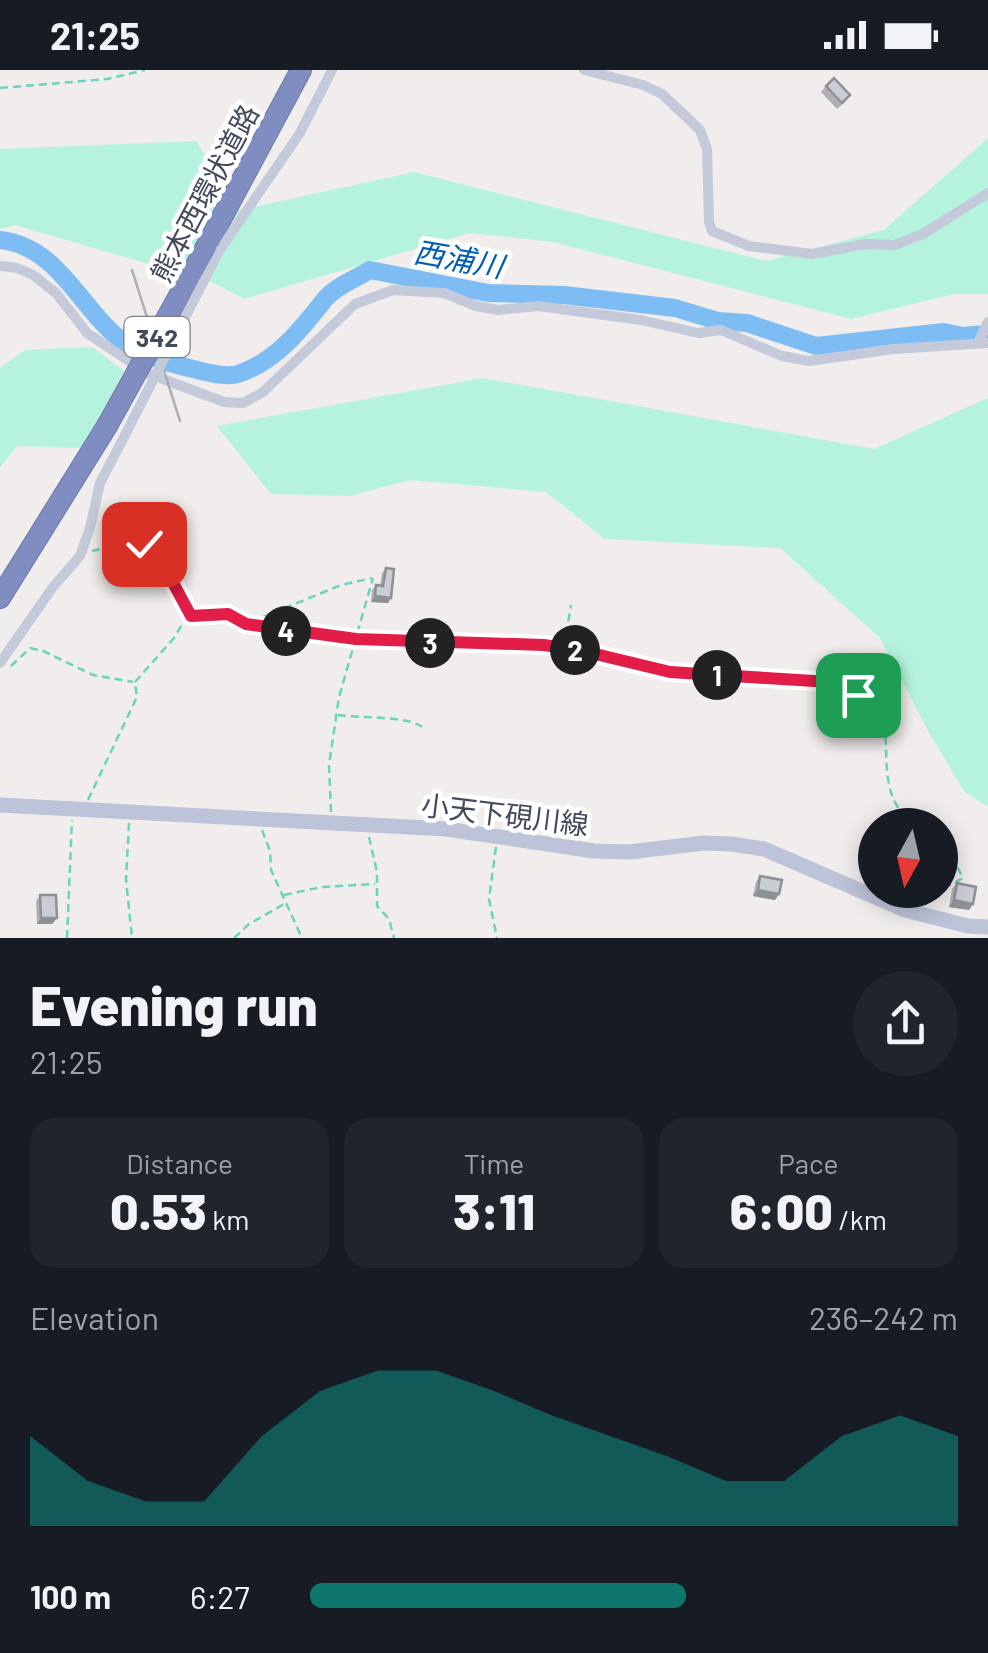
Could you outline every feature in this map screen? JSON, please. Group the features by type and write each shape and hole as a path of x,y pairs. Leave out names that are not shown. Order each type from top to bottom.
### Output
{"highway":[{"name":"熊本西環状道路","path":"0,598 115,432 301,70"}],"main road":[{"name":"小天下硯川線","path":"0,804 446,829 594,852 704,843 764,850 963,932 988,927"}],"street":[{"path":"212,249 300,133 332,70"},
{"path":"584,70 643,85 662,94 700,130 707,150 712,231 749,246 812,254 865,244 894,245 923,234 988,193"},
{"path":"0,266 34,275 56,293 87,333 147,374 224,402 243,403 263,392 355,304 393,290 444,293 498,310 538,306 642,320 698,333 720,330 782,356 810,361 883,350 983,343 987,322"},
{"path":"5,665 80,556 115,432"}],"path":[{"path":"0,88 106,79 145,70"},
{"path":"91,552 118,544 144,544 164,566 191,616"},
{"path":"246,624 341,585 373,578 336,715 329,765 331,824"},
{"path":"564,648 571,605"},
{"path":"66,938 71,888 68,856 81,809 137,697 135,682 191,616 228,614 246,624 356,639 564,648 670,672 830,682 883,712 890,799 897,808"},
{"path":"5,665 30,648 92,676 135,682"},
{"path":"336,715 416,721 422,727"},
{"path":"130,812 126,879 132,938"},
{"path":"259,820 270,851 271,870 302,938"},
{"path":"368,826 377,906 389,919 394,938"},
{"path":"497,938 489,899 498,836"},
{"path":"284,896 322,887 376,884"},
{"path":"234,938 249,924 287,902"},
{"path":"905,910 909,908"}],"green space":[{"path":"988,138 988,294 954,294 851,319 553,242 470,233 244,299 214,283 15,225 0,229 0,149 196,141 240,210 414,172 766,261 884,230"},
{"path":"92,347 124,371 83,448 17,446 0,467 0,368 25,350"},
{"path":"483,378 874,449 988,398 988,807 964,791 880,638 780,548 605,539 546,492 410,480 350,496 271,494 217,426"}],"building":[{"path":"834,78 850,95 842,103 826,86"},
{"path":"386,568 394,569 391,598 375,596 376,585 383,586"},
{"path":"760,876 782,880 779,894 758,890"},
{"path":"958,883 976,887 973,904 958,901"},
{"path":"40,895 56,895 57,918 41,918"}],"waterway":[{"name":"西浦川","path":"0,240 40,255 112,332 135,349 151,357 221,375 238,374 265,361 287,343 329,294 370,270 488,293 564,295 675,308 718,321 747,323 816,346 944,332 962,336 988,334"}],"railway":[{"path":"132,270 180,421"}],"route":[{"path":"144,544 164,566 191,616 228,614 246,624 356,639 544,645 670,672 830,682 858,695"}]}
